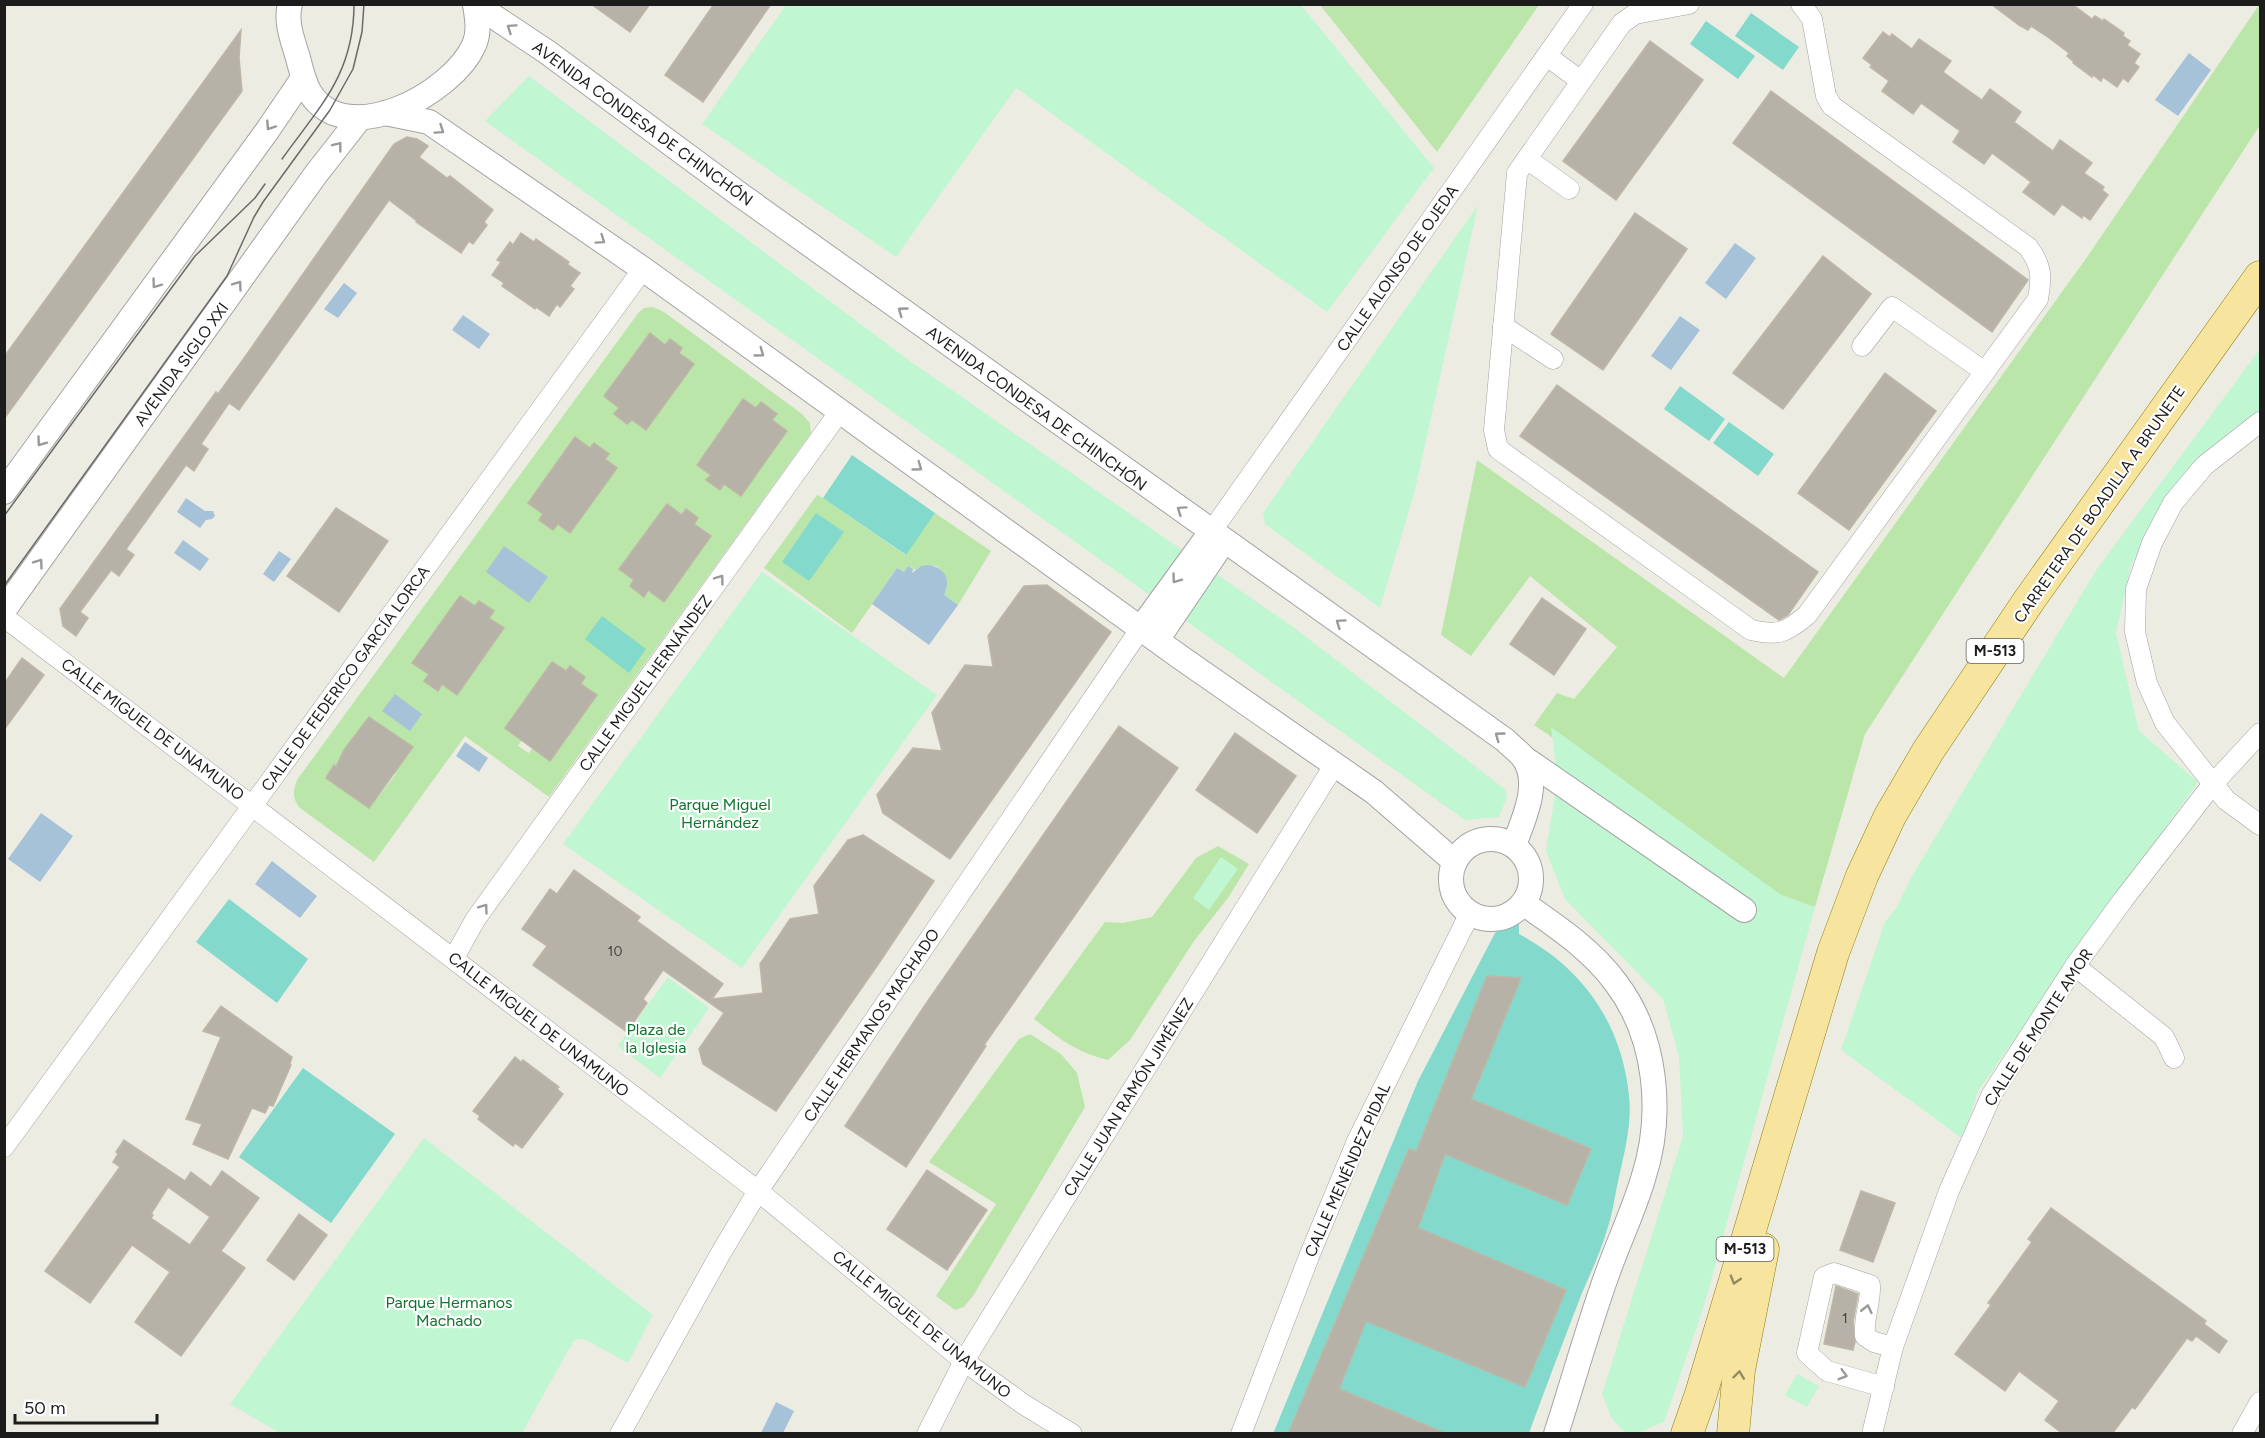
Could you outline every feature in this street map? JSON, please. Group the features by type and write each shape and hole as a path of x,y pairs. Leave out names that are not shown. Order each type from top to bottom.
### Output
{"main road":[{"name":"CARRETERA DE BOADILLA A BRUNETE","path":"1688,1434 1833,953 1862,876 1890,816 1928,751 2030,599 2260,277"},
{"name":"CARRETERA DE BOADILLA A BRUNETE","path":"1733,1434 1739,1370 1800,1063"}],"street":[{"path":"284,7 303,78 311,94 321,104 344,116 360,118 408,105 447,80 463,63 474,45 478,21 475,4"},
{"name":"AVENIDA CONDESA DE CHINCHÓN","path":"475,4 542,49 739,194 1505,740 1524,758 1744,910"},
{"name":"CALLE ALONSO DE OJEDA","path":"1218,537 1582,4"},
{"path":"1689,4 1635,14 1622,23 1517,173 1494,430 1498,449 1751,630 1772,634 1794,627 1808,615 2038,299 2041,283 2039,262 2028,247 1833,106 1826,96 1812,20 1801,4"},
{"path":"1547,56 1581,81"},
{"path":"4,492 267,132 303,78"},
{"path":"385,113 429,122 643,269 1149,634 1374,792 1455,862"},
{"name":"AVENIDA SIGLO XXI","path":"4,610 316,174 360,118"},
{"path":"1527,159 1569,189"},
{"name":"CALLE DE FEDERICO GARCÍA LORCA","path":"4,1147 643,269"},
{"path":"1862,346 1892,307 1985,372"},
{"path":"1503,326 1553,359"},
{"name":"CALLE MIGUEL HERNÁNDEZ","path":"454,958 475,920 840,411"},
{"path":"2260,422 2204,466 2173,503 2152,543 2136,589 2135,632 2146,683 2165,723 2212,785 2226,800 2260,825"},
{"path":"1149,634 1218,537"},
{"name":"CALLE MIGUEL DE UNAMUNO","path":"4,616 758,1191 964,1361 1023,1404 1072,1434"},
{"name":"CALLE HERMANOS MACHADO","path":"620,1434 758,1191 1149,634"},
{"name":"CALLE DE MONTE AMOR","path":"1872,1434 1893,1347 1948,1191 1992,1094 2075,966 2122,900 2212,785 2260,733"},
{"path":"1514,846 1529,803 1530,777 1524,758"},
{"name":"CALLE JUAN RAMÓN JIMÉNEZ","path":"927,1434 964,1361 1335,764"},
{"path":"1492,839 1514,846 1523,854 1529,866 1531,879 1529,891 1523,903 1504,917 1481,918 1470,913 1461,906 1451,885 1451,873 1461,852 1480,840 1492,839"},
{"path":"1523,903 1594,957 1616,982 1635,1013 1647,1046 1652,1076 1654,1124 1644,1177 1608,1271 1556,1433"},
{"name":"CALLE MENÉNDEZ PIDAL","path":"1241,1434 1310,1254 1357,1141 1470,913"},
{"path":"2075,966 2164,1037 2174,1058"},
{"path":"1884,1387 1827,1371 1807,1353 1824,1277 1834,1273 1870,1285 1871,1293 1863,1324 1864,1336 1874,1342 1893,1347"},
{"path":"2242,1434 2260,1402"}],"green space":[{"path":"786,5 1301,5 1434,168 1327,312 1016,88 896,257 702,124"},
{"path":"1320,5 1539,5 1437,152"},
{"path":"2259,5 2260,125 1865,734 1815,907 1781,895 1534,725 1557,693 1574,699 1617,647 1530,576 1471,656 1441,635 1477,460 1784,678 2085,260"},
{"path":"529,76 910,361 1293,627 1505,789 1507,797 1499,817 1465,820 485,121"},
{"path":"1478,205 1415,490 1380,608 1265,524 1263,513"},
{"path":"653,307 664,312 802,414 810,423 811,433 549,797 465,736 374,862 300,808 294,794 297,780 644,308","holes":["649,334 665,345 670,339 682,349 645,430 632,420 627,424 614,415 619,408 604,396","743,399 756,408 761,402 777,413 772,420 787,431 741,496 724,484 719,489 707,481 711,475 697,464","575,438 590,448 594,443 609,454 605,459 617,468 553,530 539,520 543,514 528,502","667,504 682,515 686,509 698,518 694,524 711,536 663,601 648,590 643,596 630,586 634,580 619,569","460,596 475,606 479,601 493,611 489,618 504,629 457,695 442,684 438,690 424,681 429,674 413,663","552,662 566,671 570,666 585,677 581,684 596,695 550,761 532,748 529,753 518,746 522,740 506,728","352,740 398,765 395,775 369,808 326,778 334,766 338,769 344,750"]},
{"path":"2260,349 2260,416 2170,497 2131,565 2116,633 2139,731 2198,782 1978,1091 1963,1139 1841,1050 1885,922 1897,907 1912,876 2097,569"},
{"path":"817,495 905,555 935,513 991,551 958,605 944,595 946,579 937,566 924,565 915,570 908,566 904,572 897,568 852,633 764,568"},
{"name":"Parque Miguel Hernández","path":"762,572 937,695 742,968 563,844"},
{"path":"1551,727 1781,895 1815,907 1703,1309 1664,1422 1637,1433 1625,1433 1611,1417 1602,1394 1683,1136 1679,1057 1663,999 1565,899 1546,851 1555,795 1555,758"},
{"path":"1218,846 1249,864 1228,898 1194,941 1130,1040 1108,1060 1077,1049 1034,1019 1105,922 1123,923 1152,917 1196,858"},
{"path":"1221,857 1238,869 1209,910 1193,898"},
{"name":"Plaza de la Iglesia","path":"668,977 709,1008 660,1078 618,1046"},
{"path":"1030,1034 1061,1054 1077,1073 1085,1107 973,1296 964,1307 955,1310 936,1296 996,1204 929,1162 1019,1039"},
{"name":"Parque Hermanos Machado","path":"424,1138 653,1315 628,1363 586,1340 577,1339 573,1342 522,1433 280,1433 230,1404"},
{"path":"1797,1374 1819,1386 1807,1407 1785,1395"}],"shaded area":[{"path":"1751,13 1799,47 1783,70 1735,36"},
{"path":"1706,21 1755,56 1738,79 1690,44"},
{"path":"2189,53 2211,70 2178,116 2155,100"},
{"path":"1735,243 1756,258 1726,299 1705,283"},
{"path":"344,283 357,293 338,318 324,309"},
{"path":"463,315 490,334 479,349 452,330"},
{"path":"1680,316 1700,330 1671,370 1651,356"},
{"path":"1680,386 1725,419 1709,441 1664,409"},
{"path":"1729,422 1774,454 1758,476 1713,443"},
{"path":"852,455 935,513 906,555 823,498"},
{"path":"186,498 205,511 213,511 215,516 206,520 200,528 177,512"},
{"path":"816,513 844,532 809,581 782,562"},
{"path":"183,540 209,559 200,571 174,553"},
{"path":"504,546 548,577 529,603 486,572"},
{"path":"279,551 291,559 274,582 263,574"},
{"path":"908,566 913,569 912,573 921,566 938,568 945,574 947,584 944,595 958,605 929,645 872,604 897,568 904,572"},
{"path":"602,616 646,649 629,673 585,639"},
{"path":"395,694 422,714 410,731 382,711"},
{"path":"465,742 488,758 479,772 456,756"},
{"path":"41,813 73,836 40,882 8,859"},
{"path":"272,861 317,896 300,918 255,884"},
{"path":"229,899 308,959 277,1003 196,942"},
{"path":"1519,923 1519,934 1542,948 1580,981 1608,1022 1625,1070 1630,1106 1626,1147 1609,1224 1529,1433 1273,1434 1418,1081 1495,933 1504,926"},
{"path":"303,1068 395,1134 331,1223 239,1157"},
{"path":"776,1402 794,1411 783,1433 761,1433"}],"building":[{"path":"591,4 650,4 630,32"},
{"path":"714,4 771,4 703,102 665,75"},
{"path":"1991,4 2072,4 2092,19 2095,16 2103,21 2104,19 2124,33 2123,36 2130,41 2127,45 2140,54 2134,63 2139,67 2128,82 2123,78 2117,87 2103,77 2101,81 2073,63 2067,56 2069,53 2045,35 2031,26 2028,30 2019,25"},
{"path":"241,30 239,58 242,91 4,419 4,357"},
{"path":"1883,32 1890,37 1892,34 1912,49 1919,39 1951,61 1943,72 1969,91 1982,100 1990,89 2021,112 2014,122 2053,151 2060,140 2092,163 2084,173 2104,187 2102,190 2108,195 2090,220 2083,215 2082,218 2062,204 2054,215 2023,192 2031,182 1992,153 1984,164 1953,142 1960,131 1921,103 1913,114 1882,91 1889,81 1870,67 1872,65 1863,58"},
{"path":"1650,41 1703,80 1616,200 1563,161"},
{"path":"1771,91 2028,280 1992,332 1733,143"},
{"path":"407,137 417,139 428,146 419,157 447,178 450,176 493,210 484,222 487,225 473,244 469,241 461,253 389,200 239,410 229,403 201,444 208,449 194,471 186,465 126,549 134,555 119,576 111,570 80,612 88,618 76,636 63,626 60,609 216,392 218,394 242,361 394,144"},
{"path":"1635,213 1687,249 1603,370 1551,334"},
{"path":"521,233 534,242 536,239 569,262 567,264 580,273 570,286 574,289 560,307 557,304 549,316 502,286 504,283 492,275 501,262 497,260 510,242 513,245"},
{"path":"1823,256 1871,294 1783,409 1733,373"},
{"path":"650,333 665,345 670,339 682,348 679,353 694,364 646,430 632,420 627,424 614,414 619,408 604,396"},
{"path":"1885,373 1936,411 1849,530 1798,493"},
{"path":"1557,385 1818,572 1788,615 1779,620 1520,436"},
{"path":"743,399 756,408 761,402 777,414 772,420 787,431 741,496 724,484 720,490 706,480 711,475 697,465"},
{"path":"575,437 590,448 594,443 609,454 605,459 617,468 570,533 558,524 553,530 539,520 543,514 528,503"},
{"path":"667,504 682,515 686,509 698,518 694,524 711,536 664,602 648,590 644,597 630,586 634,580 619,569"},
{"path":"336,508 388,541 339,612 287,576"},
{"path":"1047,585 1111,632 950,859 883,813 877,795 913,748 942,751 932,713 965,665 993,667 988,636 1024,586"},
{"path":"460,596 475,606 479,601 494,611 489,618 504,628 457,695 442,684 438,691 424,681 429,674 412,663"},
{"path":"1542,598 1586,629 1554,675 1510,644"},
{"path":"22,658 44,675 4,730 4,684"},
{"path":"552,662 566,671 570,666 585,677 581,684 597,695 550,761 505,728"},
{"path":"369,717 413,747 369,808 326,778 334,765 336,767 344,750"},
{"path":"1119,726 1178,768 984,1045 986,1046 906,1167 845,1126 925,1005"},
{"path":"1235,733 1296,776 1257,833 1196,790"},
{"path":"863,835 934,881 776,1111 703,1064 699,1049 724,1013 663,970 643,999 647,1003 627,1032 533,965 547,946 522,929 550,889 557,894 574,870 640,917 637,921 723,984 712,999 763,993 760,964 790,919 819,914 814,886 848,840"},
{"path":"1487,976 1521,978 1471,1099 1591,1149 1567,1205 1445,1154 1418,1228 1566,1290 1525,1387 1366,1321 1339,1389 1447,1434 1288,1434 1409,1149 1416,1152"},
{"path":"221,1006 292,1057 291,1065 273,1106 269,1105 265,1113 252,1108 228,1159 193,1144 202,1124 186,1119 221,1037 203,1031"},
{"path":"515,1057 521,1062 523,1060 559,1087 557,1089 563,1094 522,1148 515,1143 513,1146 478,1119 480,1116 473,1111"},
{"path":"124,1140 185,1181 191,1172 211,1187 222,1171 259,1198 221,1251 245,1268 181,1356 135,1322 170,1272 132,1245 90,1303 45,1271 120,1167 113,1162 118,1154 116,1152","holes":["168,1187 210,1217 190,1245 151,1218 153,1215 151,1214"]},
{"path":"927,1170 987,1210 947,1270 887,1229"},
{"path":"1861,1191 1895,1203 1873,1262 1840,1250"},
{"path":"2051,1208 2206,1321 2204,1324 2227,1341 2219,1353 2196,1336 2192,1341 2187,1338 2135,1409 2132,1407 2112,1434 2063,1434 2045,1420 2059,1401 2019,1371 2005,1391 1955,1354 1991,1305 1988,1303 2032,1242 2028,1239"},
{"path":"299,1214 327,1235 294,1280 267,1260"},
{"path":"1836,1286 1858,1294 1853,1322 1855,1342 1853,1350 1824,1344"}],"tram line":[{"path":"282,159 321,105 341,70 348,50 354,4"},
{"path":"4,586 227,276 263,202 330,110 353,69 362,32 364,4"},
{"path":"4,516 195,256 255,198 265,184"}]}
